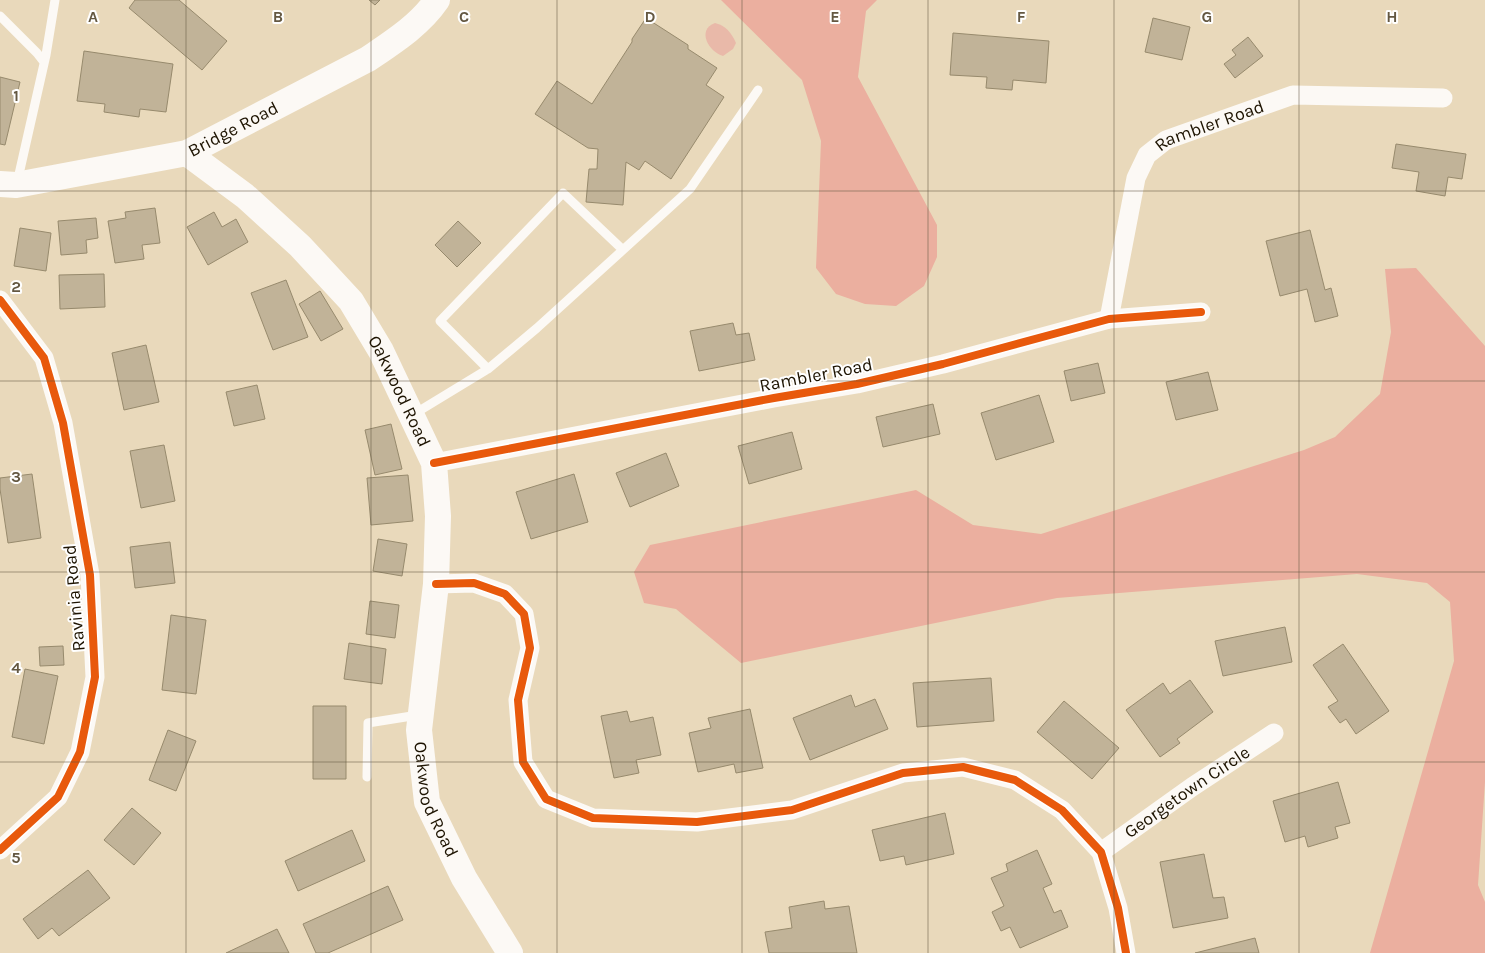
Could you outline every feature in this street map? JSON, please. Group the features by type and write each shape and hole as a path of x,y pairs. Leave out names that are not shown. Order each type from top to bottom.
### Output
{"main road":[{"name":"Bridge Road","path":"8,184 187,153 368,59 396,40 429,11 437,0"},
{"name":"Oakwood Road","path":"187,153 245,196 300,246 350,301 381,352 434,463 438,516 436,584 419,730 427,802 464,878 510,953"}],"street":[{"name":"Rambler Road","path":"1109,319 1136,178 1147,155 1166,140 1294,95 1443,98"},
{"name":"Ravinia Road","path":"0,300 44,358 63,423 90,575 95,677 80,752 58,797 0,850"},
{"name":"Rambler Road","path":"434,463 857,384 943,364 1109,319 1201,312"},
{"path":"436,584 474,583 504,594 524,614 530,648 518,700 523,762 546,800 593,818 697,822 792,810 903,773 963,767 1015,780 1062,810 1101,852 1118,908 1126,953"},
{"name":"Georgetown Circle","path":"1101,852 1192,787 1274,733"}],"lane":[{"path":"8,184 44,62 56,0"},
{"path":"0,16 44,62"},
{"path":"412,416 488,369 537,328 690,189 758,90"},
{"path":"488,369 440,321 564,193 622,249"},
{"path":"367,777 368,723 421,715"}],"shaded area":[{"path":"721,0 877,0 866,11 858,77 937,225 937,257 924,286 896,306 865,304 836,294 816,268 821,141 802,80"},
{"path":"715,23 728,30 736,43 733,49 723,56 709,46 705,35 709,26"},
{"path":"1416,268 1485,346 1485,782 1478,885 1485,902 1485,953 1370,953 1454,661 1450,602 1427,583 1357,574 1057,598 741,663 676,609 644,603 634,572 650,545 916,490 973,525 1041,534 1304,450 1335,437 1380,394 1391,332 1385,269"}],"building":[{"path":"135,0 179,0 227,41 202,70 129,8"},
{"path":"369,0 380,0 375,5"},
{"path":"646,18 688,45 688,49 717,68 706,85 724,97 671,179 645,161 639,170 626,162 623,205 586,202 589,169 597,169 598,149 588,148 535,114 557,81 592,104"},
{"path":"1153,18 1190,27 1182,60 1145,52"},
{"path":"953,33 1049,41 1046,83 1013,80 1012,90 986,88 987,77 950,75"},
{"path":"1248,37 1263,56 1235,78 1224,64 1236,55 1232,50"},
{"path":"84,51 173,64 166,112 140,109 139,117 104,112 105,104 77,101"},
{"path":"0,77 20,82 5,145 0,144"},
{"path":"1396,144 1466,154 1462,179 1448,177 1445,196 1416,191 1419,172 1392,168"},
{"path":"155,208 160,243 142,245 144,259 115,263 108,221 126,218 125,212"},
{"path":"214,212 222,227 236,219 248,242 208,265 187,227"},
{"path":"96,218 98,238 86,240 87,253 61,255 58,221"},
{"path":"458,221 481,243 457,267 435,245"},
{"path":"20,228 51,233 46,271 14,266"},
{"path":"1310,230 1325,290 1331,288 1338,316 1315,322 1307,289 1280,296 1266,241"},
{"path":"104,274 105,307 60,309 59,275"},
{"path":"286,280 308,337 273,350 251,293"},
{"path":"320,291 343,329 321,341 299,304"},
{"path":"733,323 736,335 749,333 755,360 699,371 690,331"},
{"path":"146,345 159,402 124,410 112,353"},
{"path":"1098,363 1105,393 1071,401 1064,371"},
{"path":"1208,372 1218,410 1176,420 1166,382"},
{"path":"257,385 265,419 234,426 226,392"},
{"path":"1039,395 1054,442 996,460 981,413"},
{"path":"933,404 940,434 883,447 876,417"},
{"path":"391,424 402,469 375,475 365,430"},
{"path":"792,432 802,469 749,484 738,446"},
{"path":"164,445 175,501 141,508 130,451"},
{"path":"666,453 679,486 630,507 616,473"},
{"path":"32,474 41,538 8,543 0,478"},
{"path":"574,474 588,522 531,539 516,492"},
{"path":"408,475 413,521 371,525 367,478"},
{"path":"378,539 407,544 402,576 373,571"},
{"path":"170,542 175,583 135,588 130,547"},
{"path":"370,601 399,605 395,638 366,634"},
{"path":"171,615 206,620 196,694 162,690"},
{"path":"1285,627 1292,662 1223,676 1215,641"},
{"path":"349,643 386,649 382,684 344,679"},
{"path":"1343,644 1389,711 1356,734 1346,719 1340,723 1328,707 1338,701 1313,665"},
{"path":"63,646 64,665 40,666 39,647"},
{"path":"25,669 58,676 44,744 12,737"},
{"path":"991,678 994,721 917,727 913,683"},
{"path":"1190,680 1213,712 1177,739 1180,743 1160,757 1126,710 1163,683 1170,694"},
{"path":"851,695 855,707 875,699 888,729 810,760 793,718"},
{"path":"1064,701 1119,748 1092,779 1037,732"},
{"path":"313,706 346,706 346,779 313,779"},
{"path":"750,709 763,768 736,773 734,764 698,772 689,733 711,728 708,718"},
{"path":"627,711 630,722 653,717 661,755 636,760 639,773 614,778 601,716"},
{"path":"168,730 196,741 176,791 149,780"},
{"path":"1338,782 1350,823 1335,827 1338,838 1308,847 1305,836 1285,842 1273,801"},
{"path":"132,808 161,833 134,865 104,840"},
{"path":"945,813 954,854 906,865 904,856 880,861 872,830"},
{"path":"352,830 365,861 298,891 285,861"},
{"path":"1037,850 1052,884 1043,888 1054,913 1061,910 1068,927 1020,948 1010,927 1001,931 992,912 1004,906 991,878 1008,871 1006,864"},
{"path":"1204,854 1213,898 1224,897 1228,918 1173,928 1160,862"},
{"path":"88,870 110,898 59,936 52,928 38,939 23,919"},
{"path":"388,886 403,920 328,953 316,953 303,924"},
{"path":"824,901 825,909 849,906 857,953 769,953 765,932 792,928 789,907"},
{"path":"277,929 289,953 226,953"},
{"path":"1255,938 1259,953 1195,953"}],"cycle path":[{"path":"0,300 44,358 63,423 90,575 95,677 80,752 58,797 0,850"},
{"path":"434,463 857,384 943,364 1109,319 1201,312"},
{"path":"436,584 474,583 505,594 524,614 530,648 518,700 523,762 546,799 593,818 697,822 792,810 903,773 963,767 1015,780 1062,810 1101,852 1118,908 1126,953"}]}
